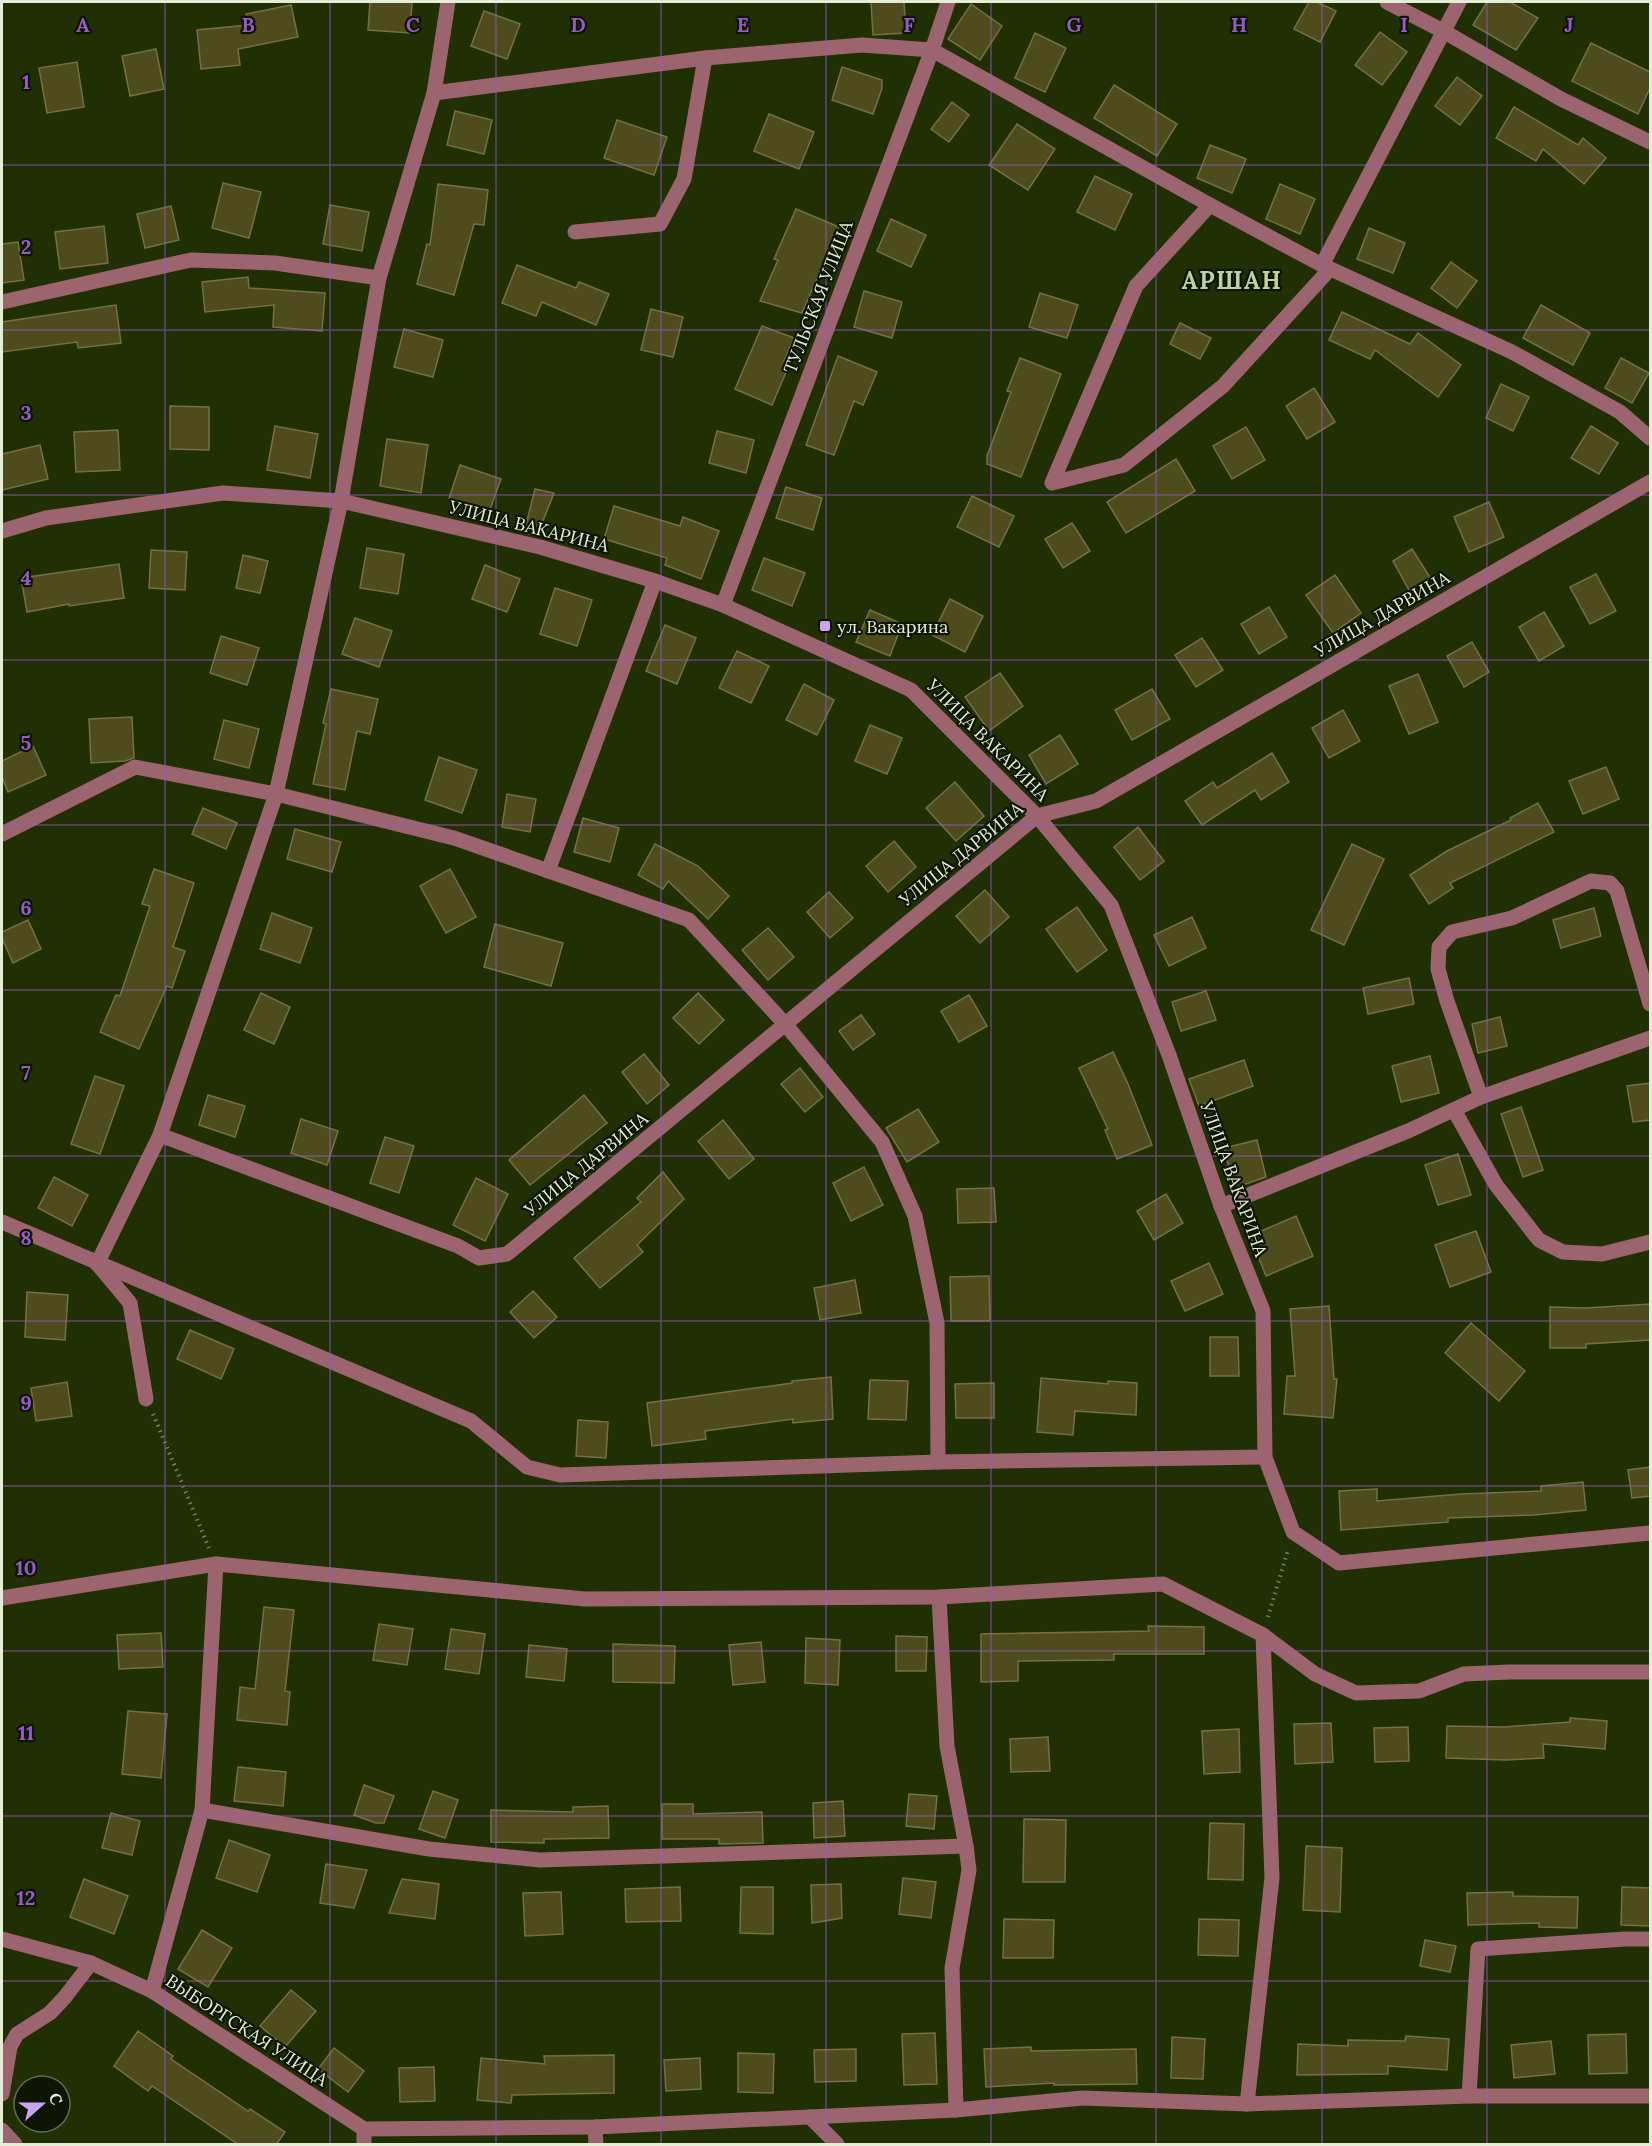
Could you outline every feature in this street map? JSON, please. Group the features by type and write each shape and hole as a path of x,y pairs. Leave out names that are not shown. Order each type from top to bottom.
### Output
{"street":[{"path":"97,1264 159,1135 276,794 342,501 379,278 434,93 448,2"},
{"name":"ТУЛЬСКАЯ УЛИЦА","path":"723,605 948,2"},
{"path":"1387,2 1443,31 1561,99 1650,142"},
{"path":"1210,205 1136,286 1052,483 1124,465 1223,386 1326,267 1459,2"},
{"path":"434,93 705,58 862,45 932,50 1326,267 1512,352 1620,412 1650,438"},
{"path":"576,232 660,224 684,179 705,58"},
{"path":"2,302 191,260 275,263 379,278"},
{"name":"УЛИЦА ДАРВИНА","path":"159,1135 459,1246 479,1258 507,1254 1037,816 1096,801 1650,482"},
{"name":"УЛИЦА ВАКАРИНА","path":"2,531 46,518 223,493 342,501 540,547 655,580 723,605 911,690 1037,816 1111,905 1169,1055 1221,1206 1263,1311 1265,1456 1293,1532"},
{"path":"548,871 655,580"},
{"path":"2,834 135,768 276,794 454,838 689,920 786,1025 882,1142 915,1216 936,1323 938,1462"},
{"path":"1480,1096 1438,969 1439,947 1452,932 1512,918 1592,881 1610,883 1617,891 1650,1004"},
{"path":"1221,1206 1408,1131 1480,1096 1650,1038"},
{"path":"1454,1110 1496,1185 1539,1240 1563,1252 1602,1254 1650,1242"},
{"path":"2,1222 471,1421 527,1467 560,1475 938,1462 1265,1456"},
{"path":"97,1264 130,1303 147,1399"},
{"path":"1293,1532 1339,1563 1650,1533"},
{"path":"152,1991 202,1810 216,1564"},
{"path":"2,1598 216,1564 585,1599 939,1598 1163,1584 1263,1635 1316,1674 1356,1693 1419,1691 1464,1674 1650,1672"},
{"path":"939,1598 946,1746 969,1870 952,1968 956,2110"},
{"path":"1247,2104 1272,1878 1263,1635"},
{"path":"202,1810 429,1849 540,1860 966,1846"},
{"name":"ВЫБОРГСКАЯ УЛИЦА","path":"2,1939 91,1963 152,1991 364,2129"},
{"path":"1469,2096 1478,1949 1625,1939 1650,1940"},
{"path":"2,2094 10,2047 17,2034 50,2013 91,1963"},
{"path":"364,2145 364,2129 595,2127 956,2110 1083,2098 1247,2104 1469,2096 1650,2096"},
{"path":"810,2117 837,2145"},
{"path":"595,2127 596,2145"},
{"path":"2,2130 15,2145"}],"path":[{"path":"147,1399 216,1564"},
{"path":"1263,1635 1293,1532"}],"building":[{"path":"370,2 412,2 410,33 368,30"},
{"path":"871,2 904,2 906,33 873,35"},
{"path":"1309,2 1317,2 1336,11 1320,42 1294,29"},
{"path":"1487,2 1510,2 1538,18 1516,50 1473,25"},
{"path":"971,4 1002,26 980,60 948,39"},
{"path":"291,5 298,37 238,49 240,65 201,69 197,30 248,25 246,14"},
{"path":"484,11 520,24 507,59 471,46"},
{"path":"1380,32 1407,52 1382,85 1355,65"},
{"path":"1035,33 1066,48 1045,92 1015,78"},
{"path":"1591,43 1650,72 1650,88 1638,114 1572,81"},
{"path":"156,49 164,89 130,96 122,56"},
{"path":"77,62 84,107 47,113 39,68"},
{"path":"842,67 882,80 882,88 873,114 832,100"},
{"path":"1457,77 1482,96 1460,125 1435,106"},
{"path":"1114,85 1177,124 1157,156 1094,118"},
{"path":"952,102 969,115 949,142 931,129"},
{"path":"1514,107 1578,145 1583,138 1606,158 1584,184 1543,149 1536,161 1496,138"},
{"path":"455,111 492,120 484,154 447,145"},
{"path":"769,114 814,132 799,169 754,151"},
{"path":"617,120 667,137 654,175 604,158"},
{"path":"1017,124 1055,149 1028,190 989,165"},
{"path":"1210,145 1246,159 1232,193 1197,178"},
{"path":"1095,176 1132,194 1115,230 1077,212"},
{"path":"223,183 261,192 249,238 212,228"},
{"path":"438,184 488,190 484,225 474,224 454,295 417,284 427,244 430,245"},
{"path":"1280,184 1315,199 1300,234 1266,219"},
{"path":"330,205 369,212 362,251 323,244"},
{"path":"171,206 179,240 145,248 137,214"},
{"path":"796,209 839,227 802,313 760,301 778,260 774,259"},
{"path":"891,219 926,235 911,267 877,251"},
{"path":"104,226 108,263 60,269 55,232"},
{"path":"1369,228 1405,243 1393,273 1357,259"},
{"path":"18,242 24,280 2,283 2,244"},
{"path":"1451,262 1477,281 1457,308 1431,288"},
{"path":"517,265 576,288 579,282 609,294 596,325 542,302 536,316 502,303"},
{"path":"248,277 249,288 325,293 322,331 273,327 274,305 205,312 202,282"},
{"path":"864,291 902,302 892,338 854,327"},
{"path":"1040,293 1078,305 1067,338 1029,327"},
{"path":"116,305 121,343 78,348 77,342 2,352 2,322"},
{"path":"1541,305 1590,333 1573,365 1523,338"},
{"path":"651,309 683,317 673,357 641,350"},
{"path":"1342,312 1410,344 1418,333 1461,365 1438,397 1375,350 1370,359 1329,340"},
{"path":"1180,323 1211,338 1200,359 1170,344"},
{"path":"762,326 794,338 784,361 790,363 772,405 735,389"},
{"path":"404,329 443,340 433,377 394,367"},
{"path":"838,356 877,372 863,405 854,401 834,455 806,445"},
{"path":"1020,358 1061,374 1021,477 987,464 987,456 1011,392 1007,391"},
{"path":"1621,358 1649,373 1632,403 1605,388"},
{"path":"1501,384 1529,397 1513,431 1486,418"},
{"path":"1314,388 1335,422 1307,439 1286,406"},
{"path":"170,406 209,407 209,450 170,449"},
{"path":"275,426 318,434 310,478 267,470"},
{"path":"1591,426 1618,443 1599,474 1571,458"},
{"path":"1246,427 1265,460 1232,479 1213,446"},
{"path":"118,430 120,470 76,472 74,432"},
{"path":"717,431 754,440 746,473 709,463"},
{"path":"387,439 428,445 421,493 380,486"},
{"path":"40,445 48,479 2,490 2,454"},
{"path":"1176,459 1195,491 1126,533 1107,502"},
{"path":"460,465 501,479 489,512 449,498"},
{"path":"786,487 822,498 813,530 776,518"},
{"path":"535,489 554,493 537,536 524,533"},
{"path":"972,496 1014,516 999,547 957,527"},
{"path":"1489,502 1504,537 1469,552 1454,517"},
{"path":"614,506 680,526 683,517 719,531 701,579 665,565 667,558 604,539"},
{"path":"1072,523 1090,551 1063,568 1045,539"},
{"path":"367,548 404,554 398,594 360,588"},
{"path":"1412,549 1431,579 1410,592 1393,561"},
{"path":"151,550 187,552 185,590 149,588"},
{"path":"243,555 268,561 260,593 236,588"},
{"path":"764,558 805,573 792,606 752,590"},
{"path":"119,564 124,598 69,606 69,604 27,612 21,578"},
{"path":"485,565 520,579 507,612 472,599"},
{"path":"1596,574 1616,611 1590,624 1570,587"},
{"path":"1335,575 1361,613 1333,633 1306,595"},
{"path":"555,588 592,600 577,646 540,634"},
{"path":"950,599 983,616 965,652 932,635"},
{"path":"1269,607 1287,637 1259,654 1241,624"},
{"path":"870,610 902,624 890,656 856,642"},
{"path":"1544,612 1564,646 1539,661 1519,627"},
{"path":"355,618 392,631 379,667 342,654"},
{"path":"665,625 696,638 677,684 646,671"},
{"path":"221,636 259,648 247,685 210,673"},
{"path":"1202,638 1223,670 1196,687 1175,655"},
{"path":"1472,642 1489,672 1464,687 1447,656"},
{"path":"737,651 769,666 751,703 719,688"},
{"path":"1000,673 1023,706 989,731 965,697"},
{"path":"1418,674 1438,722 1409,734 1389,686"},
{"path":"804,684 834,700 817,735 786,720"},
{"path":"331,689 378,699 370,734 357,731 345,790 313,784"},
{"path":"1152,689 1170,719 1132,740 1115,710"},
{"path":"1343,710 1360,741 1329,758 1312,728"},
{"path":"132,717 134,758 125,761 91,763 89,719"},
{"path":"224,720 259,729 249,768 214,759"},
{"path":"870,725 902,738 887,774 855,761"},
{"path":"1060,735 1078,764 1046,784 1029,755"},
{"path":"33,746 46,775 8,792 2,777 2,761"},
{"path":"1272,753 1289,782 1261,800 1255,790 1202,825 1185,801 1213,782 1217,788"},
{"path":"439,757 477,770 462,813 425,800"},
{"path":"1606,767 1619,799 1583,814 1569,781"},
{"path":"955,782 984,816 956,841 926,808"},
{"path":"507,794 536,799 530,832 502,827"},
{"path":"1538,803 1554,832 1450,883 1453,888 1429,904 1410,875 1447,851 1511,820 1510,818"},
{"path":"203,808 237,823 226,849 192,834"},
{"path":"583,818 619,828 610,862 574,852"},
{"path":"1138,827 1164,861 1140,880 1114,847"},
{"path":"295,829 341,842 332,872 287,859"},
{"path":"894,841 916,867 888,892 866,866"},
{"path":"655,844 698,866 729,896 708,919 668,881 663,889 638,875"},
{"path":"1352,844 1384,859 1344,945 1311,930"},
{"path":"154,869 194,883 173,947 185,951 172,988 167,986 139,1049 100,1032 116,995 120,996 150,906 142,904"},
{"path":"450,869 476,917 446,933 420,886"},
{"path":"985,890 1009,917 980,943 956,916"},
{"path":"829,892 853,918 830,938 807,912"},
{"path":"1077,907 1107,950 1077,972 1046,929"},
{"path":"1594,908 1601,936 1561,948 1553,920"},
{"path":"272,913 312,928 300,963 260,949"},
{"path":"1192,917 1206,948 1169,966 1154,935"},
{"path":"28,920 41,949 13,963 2,938 2,932"},
{"path":"495,924 563,943 551,986 484,967"},
{"path":"768,928 794,957 768,980 742,950"},
{"path":"1409,978 1414,1004 1368,1014 1363,988"},
{"path":"1206,991 1216,1020 1181,1031 1172,1002"},
{"path":"261,993 290,1007 274,1044 244,1030"},
{"path":"698,993 724,1020 699,1044 673,1018"},
{"path":"969,995 987,1026 959,1042 941,1011"},
{"path":"861,1015 875,1034 853,1050 839,1031"},
{"path":"1500,1017 1507,1046 1478,1053 1472,1024"},
{"path":"1113,1052 1152,1145 1117,1159 1105,1130 1108,1129 1079,1068"},
{"path":"644,1054 669,1085 647,1104 622,1072"},
{"path":"1430,1056 1439,1093 1401,1102 1392,1066"},
{"path":"1244,1060 1253,1086 1199,1106 1189,1079"},
{"path":"800,1068 823,1097 805,1112 781,1084"},
{"path":"95,1076 124,1086 100,1154 71,1144"},
{"path":"1650,1083 1650,1120 1633,1122 1627,1086"},
{"path":"208,1095 245,1106 235,1137 199,1125"},
{"path":"584,1095 607,1123 530,1185 509,1160"},
{"path":"1521,1107 1543,1170 1523,1177 1501,1114"},
{"path":"918,1109 939,1142 907,1162 886,1128"},
{"path":"301,1119 338,1131 327,1165 291,1153"},
{"path":"723,1120 754,1159 729,1179 698,1141"},
{"path":"385,1137 414,1146 399,1193 370,1183"},
{"path":"1257,1140 1266,1177 1234,1188 1224,1148"},
{"path":"1458,1154 1471,1195 1438,1205 1425,1165"},
{"path":"864,1167 883,1205 851,1221 833,1183"},
{"path":"663,1172 684,1199 637,1245 643,1252 600,1288 574,1258 641,1202 637,1198"},
{"path":"54,1177 88,1195 72,1226 38,1208"},
{"path":"476,1178 508,1194 485,1241 453,1225"},
{"path":"994,1188 996,1222 958,1223 957,1189"},
{"path":"1166,1194 1183,1223 1154,1240 1137,1211"},
{"path":"1296,1216 1313,1256 1266,1276 1250,1236"},
{"path":"1476,1231 1491,1272 1450,1287 1435,1245"},
{"path":"1209,1263 1223,1294 1185,1311 1171,1281"},
{"path":"989,1276 990,1321 951,1321 950,1277"},
{"path":"855,1280 861,1313 820,1320 814,1288"},
{"path":"533,1291 557,1317 534,1338 510,1312"},
{"path":"27,1292 68,1295 65,1340 25,1337"},
{"path":"1650,1304 1650,1340 1586,1344 1586,1348 1550,1348 1550,1307 1586,1308"},
{"path":"1329,1306 1334,1379 1337,1379 1333,1418 1284,1414 1287,1376 1295,1376 1290,1309"},
{"path":"1471,1323 1525,1371 1499,1401 1445,1353"},
{"path":"190,1330 234,1349 221,1379 177,1359"},
{"path":"1210,1337 1238,1337 1239,1376 1210,1376"},
{"path":"831,1377 833,1419 793,1423 793,1419 705,1431 706,1439 652,1446 647,1403"},
{"path":"1041,1378 1108,1384 1108,1381 1137,1383 1136,1415 1075,1411 1073,1435 1037,1432"},
{"path":"870,1380 908,1381 906,1420 868,1419"},
{"path":"67,1382 72,1416 36,1421 31,1388"},
{"path":"994,1383 994,1418 956,1418 955,1384"},
{"path":"578,1420 608,1422 606,1458 576,1456"},
{"path":"1650,1467 1650,1496 1632,1498 1628,1470"},
{"path":"1583,1482 1586,1510 1534,1515 1448,1518 1448,1522 1341,1530 1339,1491 1377,1489 1377,1501 1461,1494 1541,1491 1541,1486"},
{"path":"264,1607 294,1610 285,1691 290,1692 287,1725 237,1720 240,1687 255,1689"},
{"path":"379,1624 413,1629 407,1665 373,1660"},
{"path":"1148,1626 1204,1627 1204,1654 1114,1654 1114,1660 1018,1661 1018,1681 981,1682 981,1634 1149,1631"},
{"path":"451,1629 485,1634 479,1674 445,1669"},
{"path":"161,1633 163,1667 119,1669 117,1635"},
{"path":"896,1636 927,1637 926,1671 896,1671"},
{"path":"806,1638 840,1640 838,1685 805,1683"},
{"path":"761,1642 765,1682 733,1685 729,1645"},
{"path":"613,1644 675,1646 674,1683 613,1682"},
{"path":"529,1645 567,1649 564,1681 526,1677"},
{"path":"128,1711 167,1714 161,1778 122,1774"},
{"path":"1570,1718 1607,1721 1605,1749 1543,1744 1544,1758 1506,1760 1446,1758 1447,1726 1504,1727 1570,1722"},
{"path":"1331,1723 1333,1762 1295,1764 1294,1724"},
{"path":"1408,1727 1409,1761 1375,1762 1374,1728"},
{"path":"1239,1729 1240,1772 1204,1774 1202,1731"},
{"path":"1048,1737 1050,1771 1011,1772 1010,1739"},
{"path":"238,1767 286,1772 283,1806 234,1801"},
{"path":"364,1785 394,1796 384,1823 376,1823 354,1815"},
{"path":"433,1791 458,1800 445,1838 419,1829"},
{"path":"909,1794 937,1796 934,1829 906,1826"},
{"path":"843,1801 845,1836 814,1838 813,1803"},
{"path":"662,1804 693,1804 693,1814 762,1812 763,1843 719,1844 719,1839 662,1839"},
{"path":"608,1806 609,1838 544,1839 544,1843 491,1842 491,1810 573,1812 573,1807"},
{"path":"111,1813 140,1821 132,1855 102,1848"},
{"path":"1024,1819 1066,1820 1065,1882 1023,1882"},
{"path":"1210,1823 1244,1824 1243,1880 1208,1879"},
{"path":"229,1840 270,1855 257,1892 216,1878"},
{"path":"1306,1846 1342,1848 1340,1912 1303,1910"},
{"path":"326,1864 367,1870 354,1908 320,1903"},
{"path":"903,1878 936,1882 931,1918 899,1914"},
{"path":"84,1879 128,1896 114,1934 70,1917"},
{"path":"402,1879 439,1884 435,1919 389,1913"},
{"path":"841,1884 842,1918 812,1923 811,1885"},
{"path":"680,1887 681,1921 626,1922 625,1889"},
{"path":"741,1887 773,1887 773,1934 740,1933"},
{"path":"1622,1887 1650,1888 1650,1926 1621,1925"},
{"path":"561,1892 563,1934 525,1936 523,1893"},
{"path":"1513,1892 1513,1896 1578,1897 1577,1928 1539,1927 1539,1923 1468,1925 1467,1893"},
{"path":"1004,1919 1054,1920 1053,1958 1003,1958"},
{"path":"1199,1919 1239,1920 1238,1956 1198,1955"},
{"path":"202,1930 232,1948 208,1987 178,1969"},
{"path":"1425,1940 1456,1946 1450,1972 1420,1966"},
{"path":"291,1990 316,2011 285,2047 260,2026"},
{"path":"138,2031 173,2056 171,2059 248,2111 250,2109 285,2132 276,2145 239,2145 152,2086 148,2091 114,2066"},
{"path":"935,2033 937,2084 904,2085 902,2034"},
{"path":"1626,2034 1627,2073 1589,2074 1588,2035"},
{"path":"1406,2036 1449,2039 1447,2070 1388,2066 1388,2074 1297,2075 1298,2044 1348,2046 1348,2040 1405,2041"},
{"path":"1172,2037 1205,2039 1203,2079 1171,2078"},
{"path":"1551,2041 1555,2074 1514,2078 1511,2045"},
{"path":"1031,2047 1031,2051 1136,2049 1137,2084 1054,2085 1054,2083 986,2087 984,2049"},
{"path":"334,2048 364,2071 348,2092 318,2069"},
{"path":"856,2049 856,2081 815,2082 814,2050"},
{"path":"738,2053 774,2054 773,2093 738,2092"},
{"path":"614,2055 614,2093 512,2095 511,2103 477,2100 481,2058 545,2064 544,2056"},
{"path":"700,2058 701,2089 666,2091 664,2060"},
{"path":"434,2067 435,2101 400,2102 399,2068"}],"place":[{"name":"ул. Вакарина","path":"825,626"}],"district":[{"name":"АРШАН","path":"1232,280"}]}
